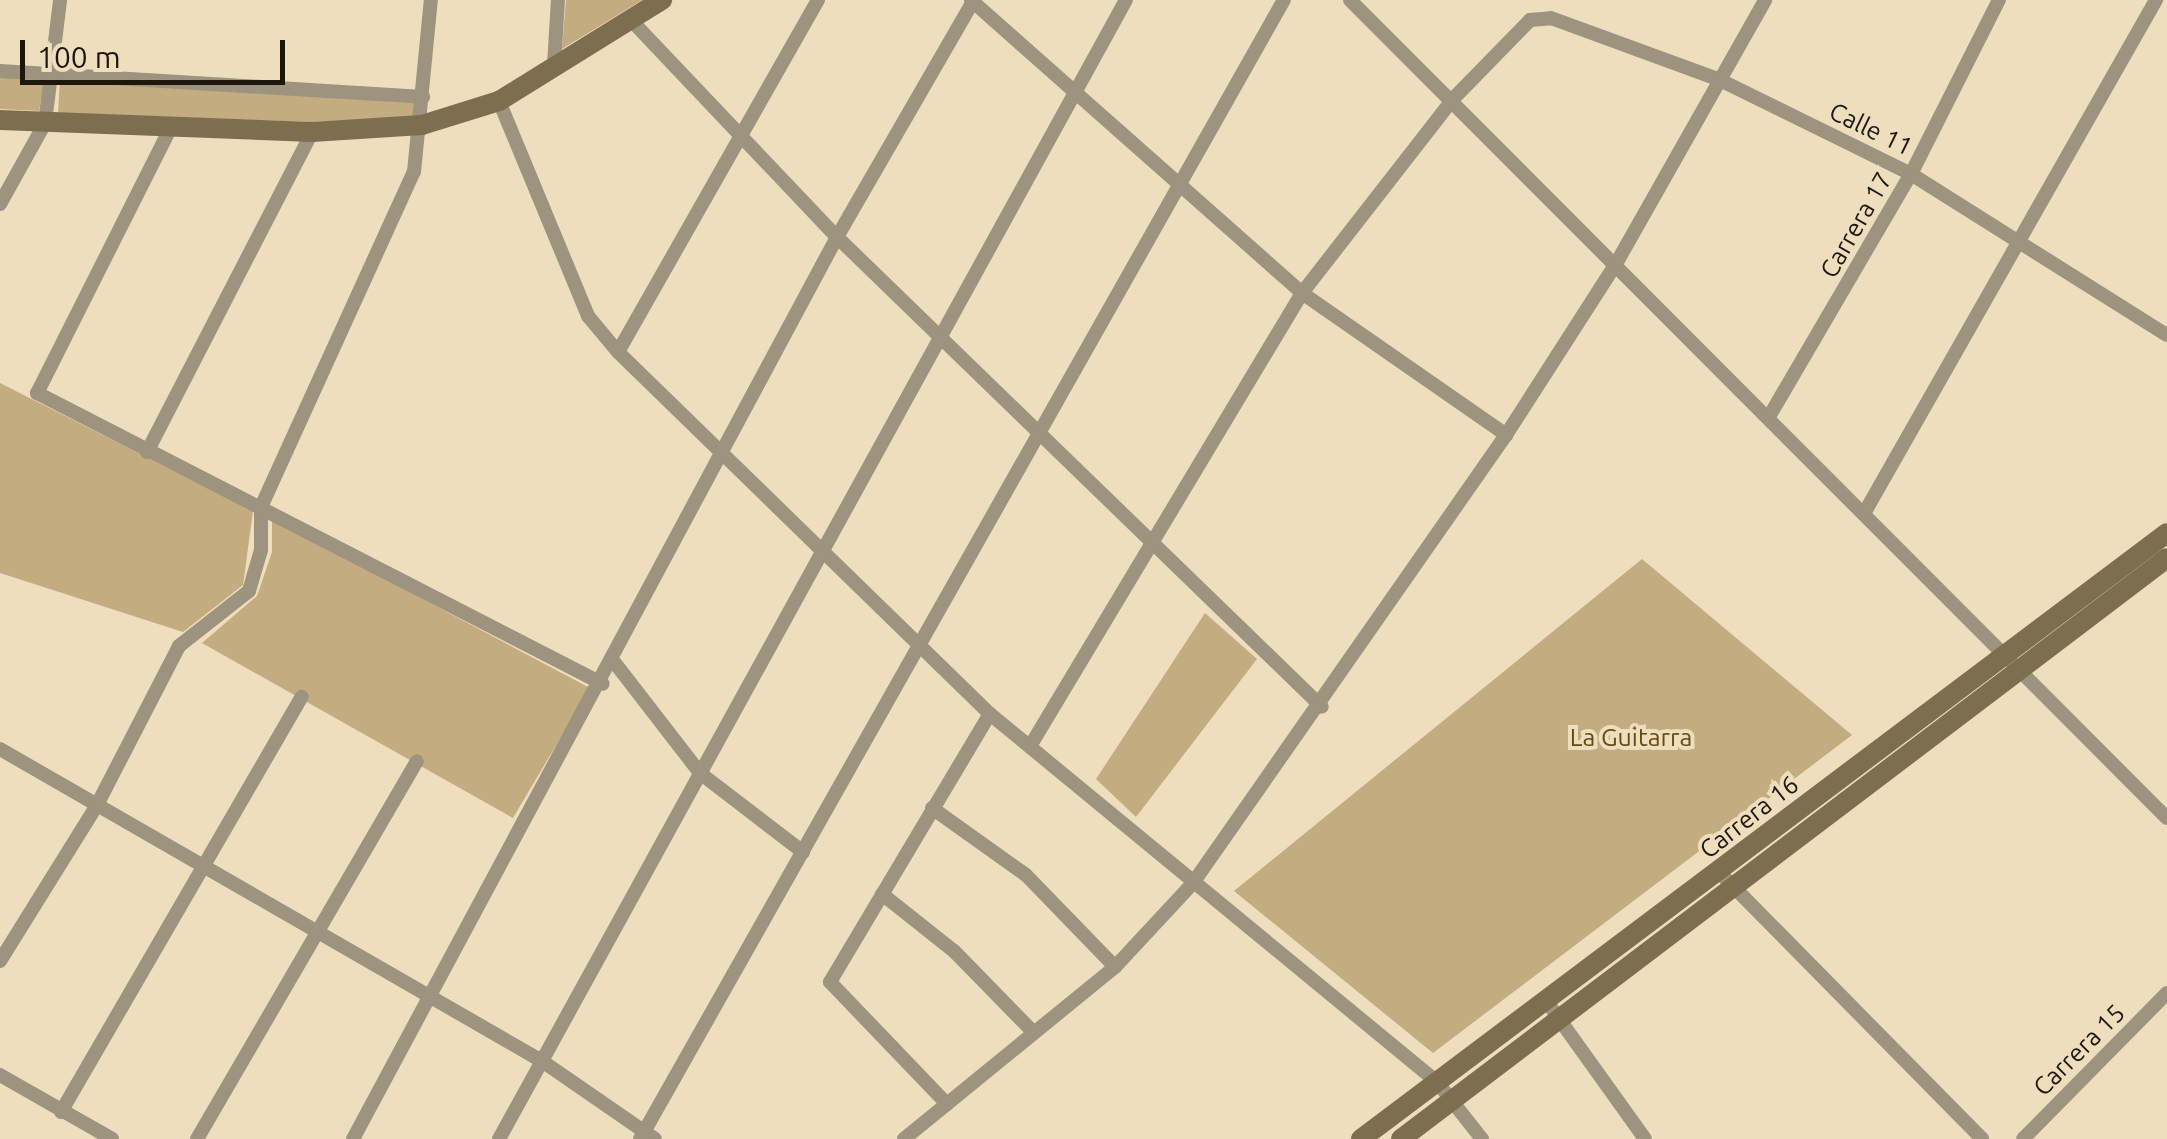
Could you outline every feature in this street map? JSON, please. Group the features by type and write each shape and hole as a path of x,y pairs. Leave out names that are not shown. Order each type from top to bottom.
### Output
{"main road":[{"path":"0,120 312,132 422,124 500,100 662,0"},
{"name":"Carrera 16","path":"1400,1139 1453,1100 1552,1010 1719,872 2167,533"},
{"name":"Carrera 16","path":"1362,1139 1437,1082 1734,888 2167,558"}],"street":[{"path":"0,204 45,122 60,0"},
{"path":"0,961 97,804 179,646 248,590 262,550 261,507 414,172 422,124 431,0"},
{"path":"554,65 558,0"},
{"path":"618,352 818,0"},
{"path":"499,1139 821,554 937,334 1126,0"},
{"path":"0,749 542,1062 647,1136 1284,0"},
{"path":"1350,0 1866,510 2167,818"},
{"path":"904,1139 1115,967 1193,883 1322,707 1506,435 1617,262 1766,0"},
{"name":"Carrera 17","path":"1770,415 1911,174 1999,0"},
{"path":"1866,510 2156,0"},
{"path":"352,1139 615,663 719,454 837,236 973,1 1073,96 1302,293 1506,435"},
{"name":"Calle 11","path":"1452,100 1530,20 1551,18 1720,80 1911,174 2167,335"},
{"path":"630,19 837,236 1042,433 1152,548 1322,707"},
{"path":"0,71 424,97"},
{"path":"500,100 588,316 618,352 821,554 990,714 1032,743 1193,883 1437,1082 1482,1139"},
{"path":"1032,743 1302,293 1452,100"},
{"path":"171,126 37,393 603,684"},
{"path":"147,452 312,132"},
{"path":"615,663 700,774 803,852"},
{"path":"61,1112 302,696"},
{"path":"947,1104 830,982 990,714"},
{"path":"197,1139 417,761"},
{"path":"932,808 1026,874 1115,967"},
{"path":"1719,872 1982,1139"},
{"path":"882,894 954,951 1032,1031"},
{"name":"Carrera 15","path":"2023,1139 2167,994"},
{"path":"1552,1010 1645,1139"},
{"path":"0,1075 112,1139"}],"green space":[{"path":"566,0 642,0 562,49"},
{"path":"0,76 44,80 39,111 0,109"},
{"path":"60,80 417,102 414,117 311,122 58,113"},
{"path":"0,383 253,511 243,585 183,632 0,573"},
{"path":"272,519 590,688 513,818 202,643 257,596 272,552"},
{"name":"La Guitarra","path":"1642,559 1852,735 1433,1053 1234,891"},
{"path":"1205,613 1257,659 1136,817 1096,779"}]}
